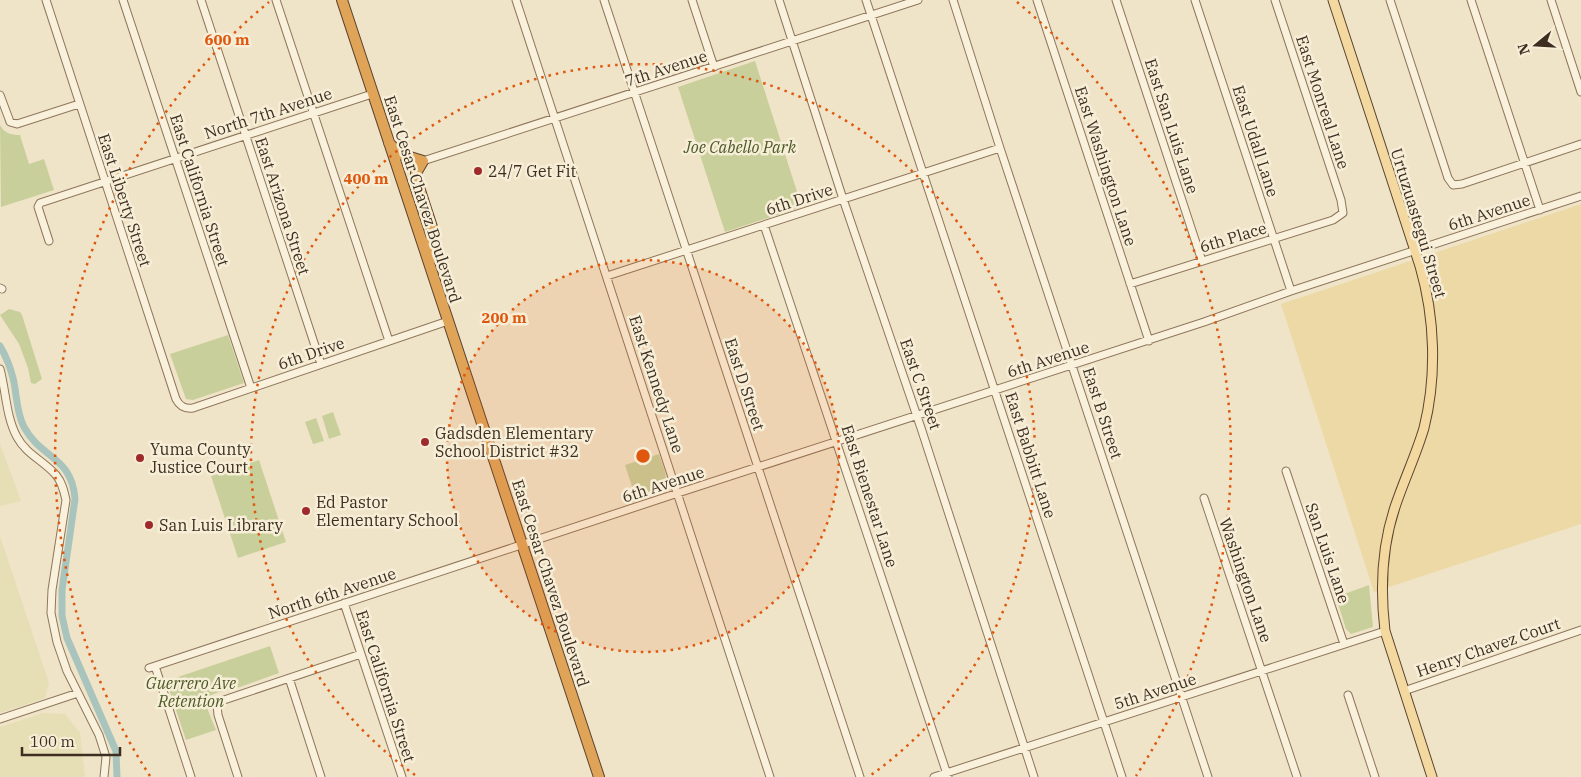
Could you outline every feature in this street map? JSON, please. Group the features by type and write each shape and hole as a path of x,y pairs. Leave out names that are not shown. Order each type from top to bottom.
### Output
{"highway":[{"name":"East Cesar Chavez Boulevard","path":"342,0 600,777"},
{"path":"388,141 400,154 423,161 416,174 416,178 432,227 430,267"}],"main road":[{"name":"Urtuzuastegui Street","path":"1333,0 1415,250 1429,305 1432,332 1432,373 1429,402 1414,460 1396,505 1387,539 1382,610 1385,631 1432,777"}],"street":[{"name":"East Liberty Street","path":"46,0 176,399 182,407"},
{"name":"East California Street","path":"122,0 252,388"},
{"name":"East Arizona Street","path":"201,0 321,364"},
{"path":"276,0 389,342"},
{"name":"East Kennedy Lane","path":"516,0 770,777"},
{"name":"East D Street","path":"604,0 860,777"},
{"path":"692,0 714,67"},
{"name":"East C Street","path":"779,0 1034,777"},
{"name":"East Babbitt Lane","path":"866,0 1122,777"},
{"name":"7th Avenue","path":"423,161 918,0"},
{"name":"East B Street","path":"953,0 1208,777"},
{"name":"East Washington Lane","path":"1037,0 1148,340"},
{"name":"East San Luis Lane","path":"1116,0 1202,261"},
{"name":"East Udall Lane","path":"1195,0 1291,291"},
{"name":"East Monreal Lane","path":"1275,0 1341,200 1343,213"},
{"path":"1390,0 1448,178 1453,184 1462,184 1581,144"},
{"path":"1471,0 1540,210"},
{"path":"1551,0 1581,92"},
{"path":"0,94 6,114 13,124 21,124 79,104"},
{"name":"North 7th Avenue","path":"49,241 39,205 372,94"},
{"name":"6th Drive","path":"607,276 1000,148"},
{"name":"6th Avenue","path":"523,544 1239,311 1291,291 1581,196"},
{"name":"6th Place","path":"1130,284 1333,220 1343,213"},
{"name":"East Bienestar Lane","path":"764,225 948,775"},
{"name":"6th Drive","path":"182,407 187,409 193,408 448,321"},
{"path":"0,369 16,436 24,448 55,474 64,492 66,500 52,590 51,613 56,642 67,670 99,735 104,750 106,757 104,777"},
{"name":"San Luis Lane","path":"1286,471 1344,644"},
{"name":"Washington Lane","path":"1204,498 1262,670"},
{"name":"North 6th Avenue","path":"191,777 152,667 523,544"},
{"name":"East California Street","path":"344,603 402,777"},
{"name":"Henry Chavez Court","path":"1404,691 1581,630"},
{"name":"5th Avenue","path":"934,777 948,775 1024,747 1385,631"},
{"path":"238,777 218,715 218,705 224,700 361,654"},
{"path":"1262,670 1297,777"},
{"path":"288,678 321,777"},
{"path":"0,719 78,693"},
{"path":"1348,695 1375,777"}],"shaded area":[{"path":"0,444 21,501 0,506"},
{"path":"0,536 49,683 45,698 0,713"},
{"path":"43,713 65,714 80,733 85,777 0,777 0,727"}],"green space":[{"name":"Joe Cabello Park","path":"755,61 802,207 725,232 678,87"},
{"path":"0,125 8,133 20,135 29,164 44,159 54,190 1,207"},
{"path":"9,309 20,312 22,315 42,379 35,384 31,383 28,368 19,344 0,315"},
{"path":"228,335 244,383 193,400 186,399 170,354"},
{"path":"333,412 341,435 329,439 322,416"},
{"path":"316,418 324,441 313,444 305,422"},
{"path":"659,454 666,475 663,487 635,496 625,465"},
{"path":"259,460 286,542 238,558 211,476"},
{"path":"1369,585 1373,627 1351,634 1346,629 1336,597"},
{"name":"Guerrero Ave Retention","path":"270,646 279,673 210,696 207,708 216,730 186,740 168,686 172,679"}],"sand":[{"path":"1581,204 1581,524 1374,592 1281,304"}],"waterway":[{"path":"0,346 12,374 18,409 24,427 31,438 62,466 73,485 75,499 62,590 62,616 67,638 116,751 117,777"}],"place":[{"name":"24/7 Get Fit","path":"478,171"},
{"name":"Gadsden Elementary School District #32","path":"425,442"},
{"name":"Yuma County Justice Court","path":"140,458"},
{"name":"Ed Pastor Elementary School","path":"306,511"},
{"name":"San Luis Library","path":"149,525"}]}
